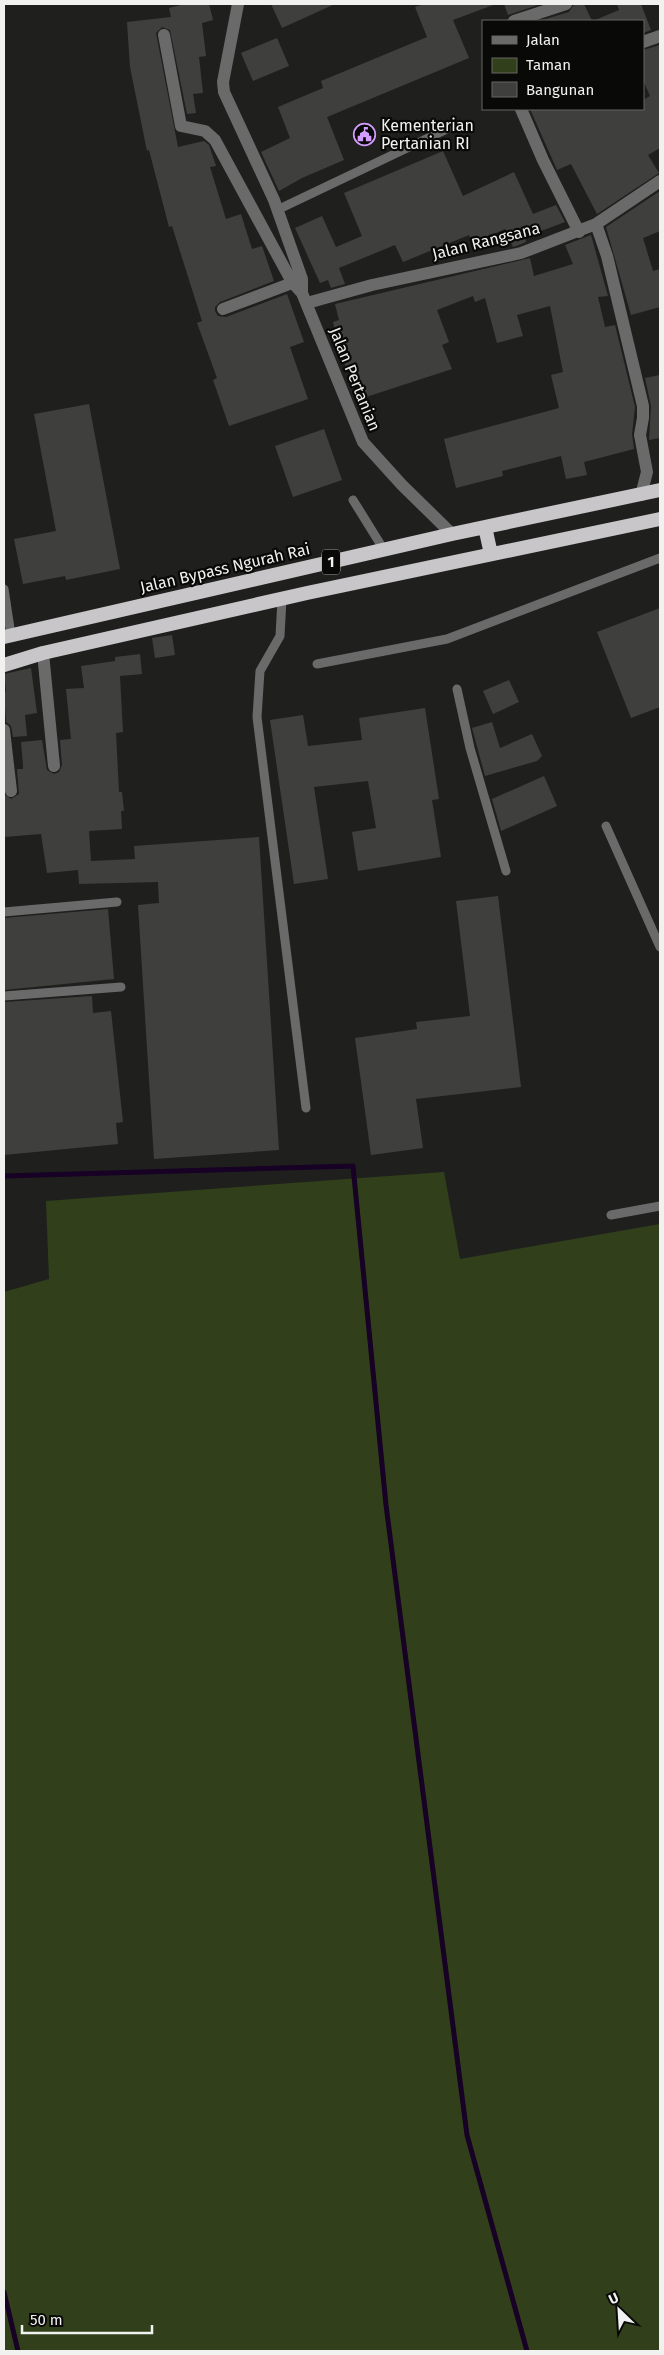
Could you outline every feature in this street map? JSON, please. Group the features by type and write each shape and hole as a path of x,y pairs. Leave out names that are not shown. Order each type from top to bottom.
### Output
{"highway":[{"name":"Jalan Bypass Ngurah Rai","path":"8,636 452,534 660,490"},
{"name":"1","path":"4,665 43,653 282,599 660,519"},
{"path":"485,527 491,554"}],"street":[{"name":"Jalan Pertanian","path":"238,4 222,86 225,97 277,210 287,236 297,281 363,442 402,485 452,534"},
{"path":"517,20 566,4"},
{"path":"164,35 181,126 205,131 215,140 297,281 223,309"},
{"path":"644,42 660,36"},
{"path":"521,110 543,160 579,232"},
{"name":"Jalan Rangsana","path":"304,298 521,253 596,224 660,181"},
{"path":"596,224 607,256 643,406 640,435 647,472 641,495"},
{"path":"43,653 54,766"},
{"path":"4,730 11,791"}],"lane":[{"path":"277,210 447,130"},
{"path":"353,500 384,550"},
{"path":"317,664 447,639 660,558"},
{"path":"4,589 8,636"},
{"path":"282,599 280,636 260,671 257,717 306,1108"},
{"path":"457,689 470,748 506,871"},
{"path":"606,826 660,947"},
{"path":"4,912 116,902"},
{"path":"4,996 121,987"},
{"path":"611,1215 660,1206"}],"green space":[{"path":"444,1172 460,1259 660,1224 660,2351 4,2351 4,1292 49,1279 46,1201"}],"building":[{"path":"185,4 209,4 213,20 202,23 206,56 199,57 203,93 193,94 196,113 187,114 170,30 162,27 156,33 178,147 204,141 209,145 216,166 210,167 226,219 241,214 252,249 262,246 274,281 220,302 215,307 215,311 218,316 226,317 287,294 304,342 290,347 308,399 229,426 213,380 217,378 197,323 202,321 172,226 169,227 149,150 147,151 130,67 127,22 171,17 169,8"},
{"path":"271,4 335,4 282,28"},
{"path":"424,4 493,5 453,20 469,58 327,117 344,160 302,178 279,191 261,152 290,138 278,107 323,88 321,81 427,37 415,7"},
{"path":"504,4 541,4 508,15"},
{"path":"574,4 584,4 592,20 542,20 569,12"},
{"path":"617,4 641,4 651,30 644,33 644,20 595,20 619,10"},
{"path":"277,38 289,66 253,81 241,53"},
{"path":"660,45 660,148 648,155 659,173 597,214 571,164 557,170 530,110 644,110 644,99 650,96 644,82 644,50"},
{"path":"443,151 463,196 514,172 533,214 556,205 565,222 525,237 526,242 513,247 505,229 472,243 469,235 403,262 395,245 339,268 345,284 331,288 328,280 320,283 295,228 322,216 336,247 362,236 344,193"},
{"path":"660,191 660,231 643,238 653,271 660,269 660,307 631,315 606,227"},
{"path":"591,235 608,296 598,297 605,327 615,325 635,407 632,434 634,449 584,462 587,475 566,479 561,456 502,471 503,476 456,488 444,439 559,408 551,375 563,372 550,306 517,315 523,336 497,343 485,298 475,302 473,296 437,310 449,342 442,345 452,369 363,398 356,364 346,368 340,350 333,322 339,320 335,304 530,258 534,276 573,264 565,245"},
{"path":"660,375 660,438 649,440 651,406 645,378"},
{"path":"89,404 120,569 66,580 65,576 23,584 14,539 56,531 34,414"},
{"path":"324,429 342,480 293,497 275,446"},
{"path":"660,608 660,707 631,718 597,632"},
{"path":"172,635 175,655 155,658 152,638"},
{"path":"140,654 142,674 120,676 123,732 116,733 119,792 122,792 124,811 121,811 122,829 89,831 91,861 135,859 134,846 259,837 279,1150 154,1159 138,905 159,903 158,882 79,884 78,870 47,873 41,834 4,837 4,794 11,799 19,794 17,769 23,769 21,742 42,740 47,770 54,774 59,772 62,765 60,740 71,739 66,689 84,688 81,666 115,661 115,657"},
{"path":"31,668 37,713 25,715 27,736 13,737 11,726 6,722 4,674"},
{"path":"509,680 519,702 493,714 483,691"},
{"path":"425,708 439,799 432,800 441,857 358,871 352,832 376,828 368,781 314,787 328,879 294,884 270,720 303,715 308,746 362,740 359,718"},
{"path":"492,722 500,748 532,734 542,756 537,761 485,776 472,728"},
{"path":"544,776 557,806 501,831 492,799"},
{"path":"498,896 521,1087 416,1099 423,1148 371,1155 355,1038 417,1029 416,1022 470,1016 456,901"},
{"path":"108,909 114,979 4,990 4,918"},
{"path":"92,996 93,1013 111,1011 123,1122 116,1123 118,1144 4,1155 4,1002"}],"waterway":[{"path":"4,1176 353,1166 386,1505 467,2135 527,2351"},
{"path":"4,2292 18,2351"}],"place":[{"name":"Kementerian Pertanian RI","path":"365,134"}]}
